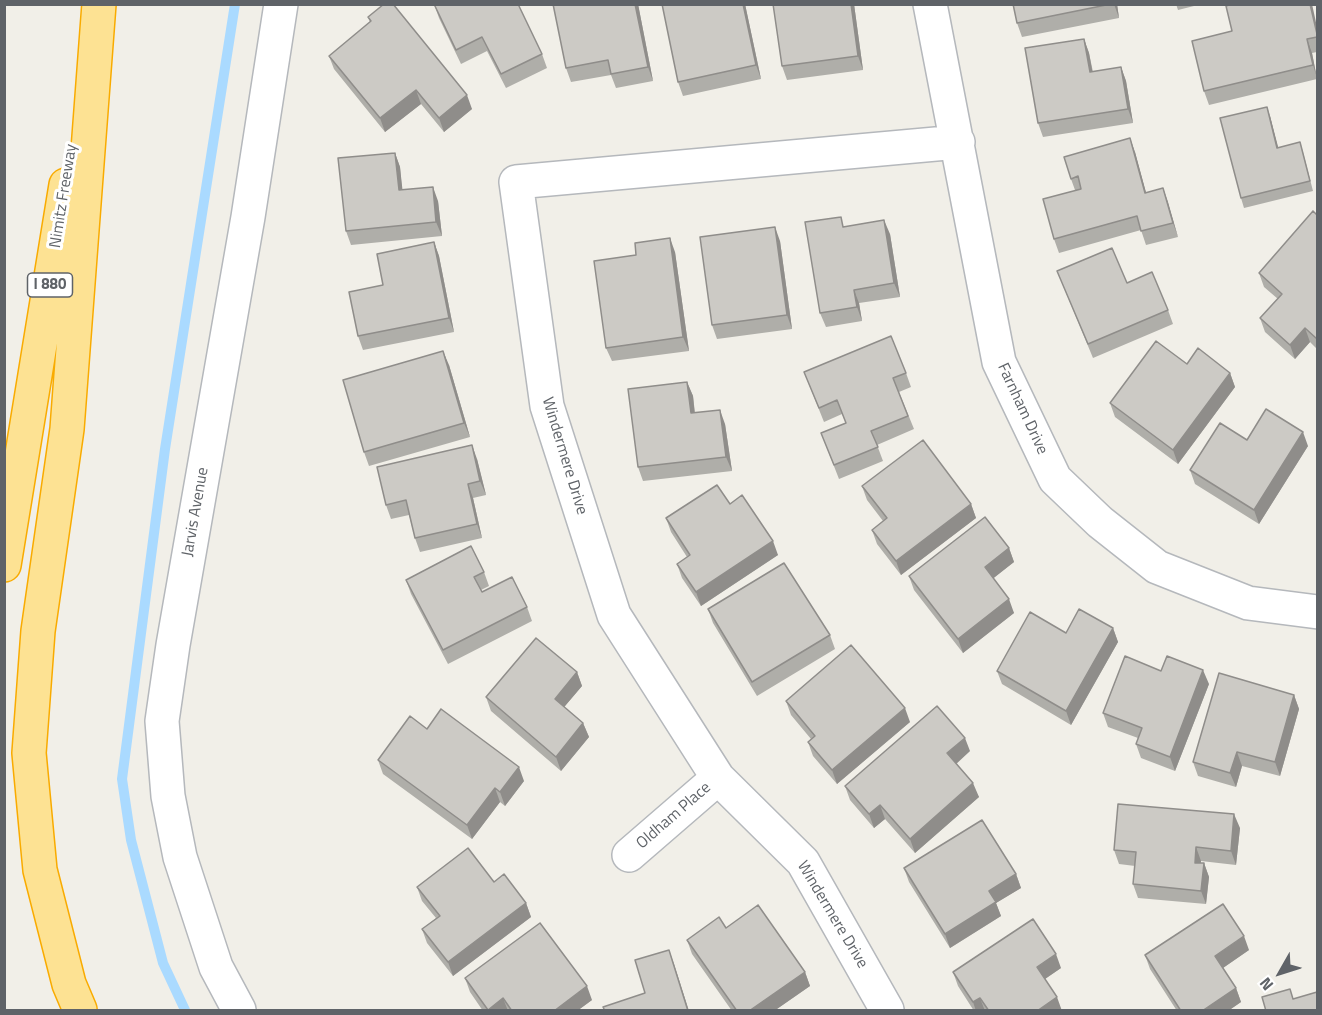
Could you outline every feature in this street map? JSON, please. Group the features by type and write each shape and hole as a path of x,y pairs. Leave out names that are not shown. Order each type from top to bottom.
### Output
{"highway":[{"name":"Nimitz Freeway","path":"4,565 97,4"},
{"path":"80,1011 69,984 40,870 29,753 38,631 67,429 97,4"}],"street":[{"name":"Jarvis Avenue","path":"239,1011 216,967 180,857 168,796 162,721 173,645 248,217 281,4"},
{"name":"Farnham Drive","path":"930,4 999,362 1055,479 1100,522 1157,567 1248,603 1317,612"},
{"name":"Windermere Drive","path":"887,1011 803,862 718,778 614,615 547,406 516,182 958,142"},
{"name":"Oldham Place","path":"629,855 718,778"}],"building":[{"path":"384,4 393,4 467,95 439,118 416,90 380,118 329,56 371,21 368,17"},
{"path":"434,4 518,4 542,54 501,74 482,37 456,50"},
{"path":"553,4 635,4 648,67 611,74 608,60 566,68"},
{"path":"662,4 743,4 756,65 678,82"},
{"path":"773,4 851,4 858,56 782,66"},
{"path":"1013,4 1111,4 1017,23"},
{"path":"1232,4 1310,4 1317,34 1317,37 1307,39 1313,65 1204,91 1192,41 1232,31 1226,6"},
{"path":"1084,39 1090,72 1121,67 1128,109 1038,123 1025,48"},
{"path":"1267,107 1277,148 1300,142 1310,181 1241,198 1220,118"},
{"path":"1130,138 1145,193 1163,188 1173,223 1141,231 1137,216 1054,239 1043,199 1081,189 1078,176 1071,179 1064,157"},
{"path":"395,153 399,190 433,187 436,222 346,231 338,158"},
{"path":"1313,211 1317,215 1317,339 1305,328 1290,345 1260,318 1282,294 1259,273"},
{"path":"841,217 843,227 884,220 894,283 854,290 857,307 820,313 805,222"},
{"path":"775,227 787,315 712,325 700,237"},
{"path":"670,238 683,337 606,348 594,261 636,255 635,243"},
{"path":"434,242 449,318 358,336 349,292 383,285 377,254"},
{"path":"1112,248 1127,283 1152,272 1168,310 1088,344 1057,271"},
{"path":"891,336 906,373 893,378 908,416 871,431 878,447 834,465 821,433 846,423 837,400 819,408 804,372"},
{"path":"1156,341 1187,364 1198,348 1230,373 1173,450 1110,403"},
{"path":"443,351 464,423 364,452 343,380"},
{"path":"687,382 691,413 720,410 726,457 638,467 628,389"},
{"path":"1266,409 1303,432 1254,510 1190,470 1220,423 1247,440"},
{"path":"923,440 971,504 896,561 872,530 887,518 862,486"},
{"path":"472,445 480,481 468,484 477,524 415,538 406,500 386,505 377,467"},
{"path":"717,485 730,504 742,495 773,541 696,592 677,564 690,555 666,518"},
{"path":"985,517 1009,548 985,567 1009,599 958,639 909,576"},
{"path":"471,546 484,572 474,577 482,592 512,577 527,607 443,650 406,580"},
{"path":"784,563 830,635 752,682 708,609"},
{"path":"1079,609 1113,628 1066,711 997,671 1030,612 1066,633"},
{"path":"536,638 577,672 555,699 583,723 556,757 486,697"},
{"path":"851,645 905,708 832,770 808,742 815,736 786,701"},
{"path":"1125,656 1161,671 1167,656 1203,670 1170,757 1136,744 1142,728 1103,713"},
{"path":"1219,673 1294,695 1275,762 1237,752 1230,773 1193,762"},
{"path":"937,706 965,738 947,753 973,783 910,839 880,805 869,814 845,786"},
{"path":"441,709 519,767 500,792 495,788 467,825 378,760 410,716 427,729"},
{"path":"1118,804 1234,814 1231,851 1196,847 1195,863 1204,863 1201,891 1133,884 1136,852 1114,850"},
{"path":"982,820 1016,874 989,891 996,902 945,934 904,868"},
{"path":"468,848 494,882 504,874 526,903 448,962 422,929 440,916 417,887"},
{"path":"1223,904 1244,936 1215,956 1236,988 1202,1011 1181,1011 1145,955"},
{"path":"758,905 805,972 749,1011 737,1011 687,940 719,917 726,928"},
{"path":"1033,919 1056,954 1037,967 1057,997 1037,1011 989,1011 980,998 973,1002 953,972"},
{"path":"540,923 587,986 554,1011 512,1011 503,998 488,1010 465,978"},
{"path":"669,950 688,1011 605,1011 603,1007 645,993 635,960"},
{"path":"1290,989 1293,999 1317,992 1317,1011 1266,1011 1262,997"}],"waterway":[{"path":"185,1010 163,963 131,840 122,779 165,449 235,4"}]}
